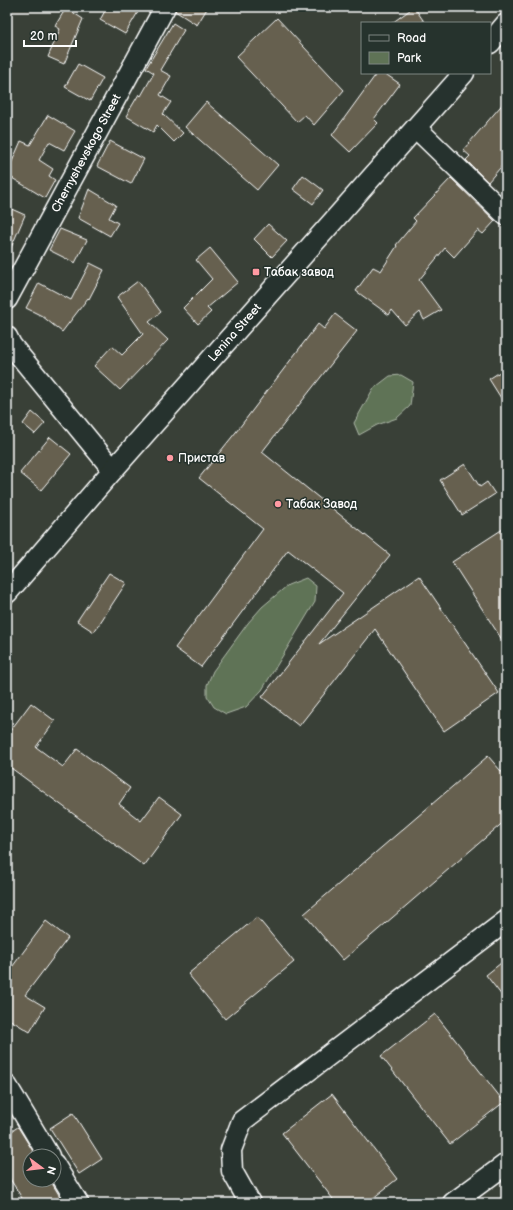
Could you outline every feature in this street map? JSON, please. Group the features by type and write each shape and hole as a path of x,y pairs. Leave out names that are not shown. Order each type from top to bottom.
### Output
{"street":[{"name":"Chernyshevskogo Street","path":"7,299 165,7"},
{"path":"491,42 506,24"},
{"name":"Lenina Street","path":"7,594 113,470 463,74"},
{"path":"416,128 506,215"},
{"path":"7,337 10,345 113,470"},
{"path":"250,1203 232,1171 231,1150 242,1121 506,921"},
{"path":"7,1086 44,1148"},
{"path":"453,1203 506,1164"},
{"path":"62,1177 78,1203"}],"green space":[{"path":"401,375 413,382 410,406 397,418 377,425 359,435 354,423 373,389 390,376"},
{"path":"306,578 316,586 315,602 262,690 246,707 226,714 214,707 207,696 207,685 213,671 248,623 262,607 288,585"}],"building":[{"path":"107,7 141,7 125,34 100,20"},
{"path":"176,7 208,7 197,25 175,11"},
{"path":"414,7 424,22 393,22"},
{"path":"66,8 83,19 64,64 48,57 60,29 55,26"},
{"path":"277,18 344,90 314,125 305,115 297,122 236,57"},
{"path":"173,23 184,30 160,70 171,76 160,95 171,102 163,114 183,133 174,142 157,125 153,132 126,116 139,94 141,96 154,73 146,68"},
{"path":"78,64 103,78 90,101 65,87"},
{"path":"376,74 385,74 400,84 374,119 378,123 350,152 332,135"},
{"path":"506,100 506,161 488,182 466,160 470,156 463,150"},
{"path":"206,102 278,165 257,190 185,127"},
{"path":"48,115 75,131 64,150 49,142 39,160 53,169 49,176 55,180 45,198 7,175 7,173 21,141 30,145"},
{"path":"110,141 144,159 131,184 97,166"},
{"path":"303,175 323,190 313,204 293,189"},
{"path":"451,178 495,221 483,234 478,230 454,257 445,248 419,280 441,310 424,320 420,312 405,325 392,310 389,315 356,291 373,267 381,271 397,246 396,245 416,221 413,218"},
{"path":"89,189 116,205 109,218 118,223 110,236 78,218"},
{"path":"7,207 25,215 7,257"},
{"path":"268,224 287,241 272,257 254,239"},
{"path":"60,229 87,240 75,263 49,250"},
{"path":"210,248 238,282 207,308 211,312 198,324 183,308 212,279 196,260"},
{"path":"90,263 104,270 89,299 88,298 62,332 42,316 26,308 39,283 71,300"},
{"path":"138,281 161,312 149,322 168,340 120,390 94,366 112,346 122,355 143,334 117,297"},
{"path":"335,314 357,331 262,452 390,555 319,644 419,576 499,693 444,731 375,629 299,726 262,697 343,593 288,550 201,667 175,648 263,529 199,478 318,324 324,329"},
{"path":"506,368 506,406 489,379"},
{"path":"32,412 45,423 35,434 23,424"},
{"path":"50,437 71,454 41,490 20,473"},
{"path":"465,464 480,487 487,482 495,494 462,515 440,480"},
{"path":"506,527 506,646 452,562"},
{"path":"109,573 126,583 94,632 77,621"},
{"path":"31,703 55,721 36,747 63,767 77,749 130,788 119,804 141,821 159,797 182,814 144,866 7,765 7,735"},
{"path":"488,756 506,777 506,820 343,960 304,914"},
{"path":"257,917 294,962 225,1019 188,974"},
{"path":"46,921 68,938 25,995 45,1007 30,1032 7,1018 7,974"},
{"path":"506,959 506,1001 486,975"},
{"path":"435,1014 504,1102 450,1144 381,1056"},
{"path":"332,1094 397,1179 367,1203 336,1203 282,1133"},
{"path":"73,1113 102,1159 79,1174 50,1128"},
{"path":"18,1127 31,1148 22,1148 22,1188 55,1188 64,1203 25,1203 7,1174 7,1134"}],"place":[{"name":"Табак завод","path":"256,272"},
{"name":"Пристав","path":"170,458"},
{"name":"Табак Завод","path":"278,504"}]}
